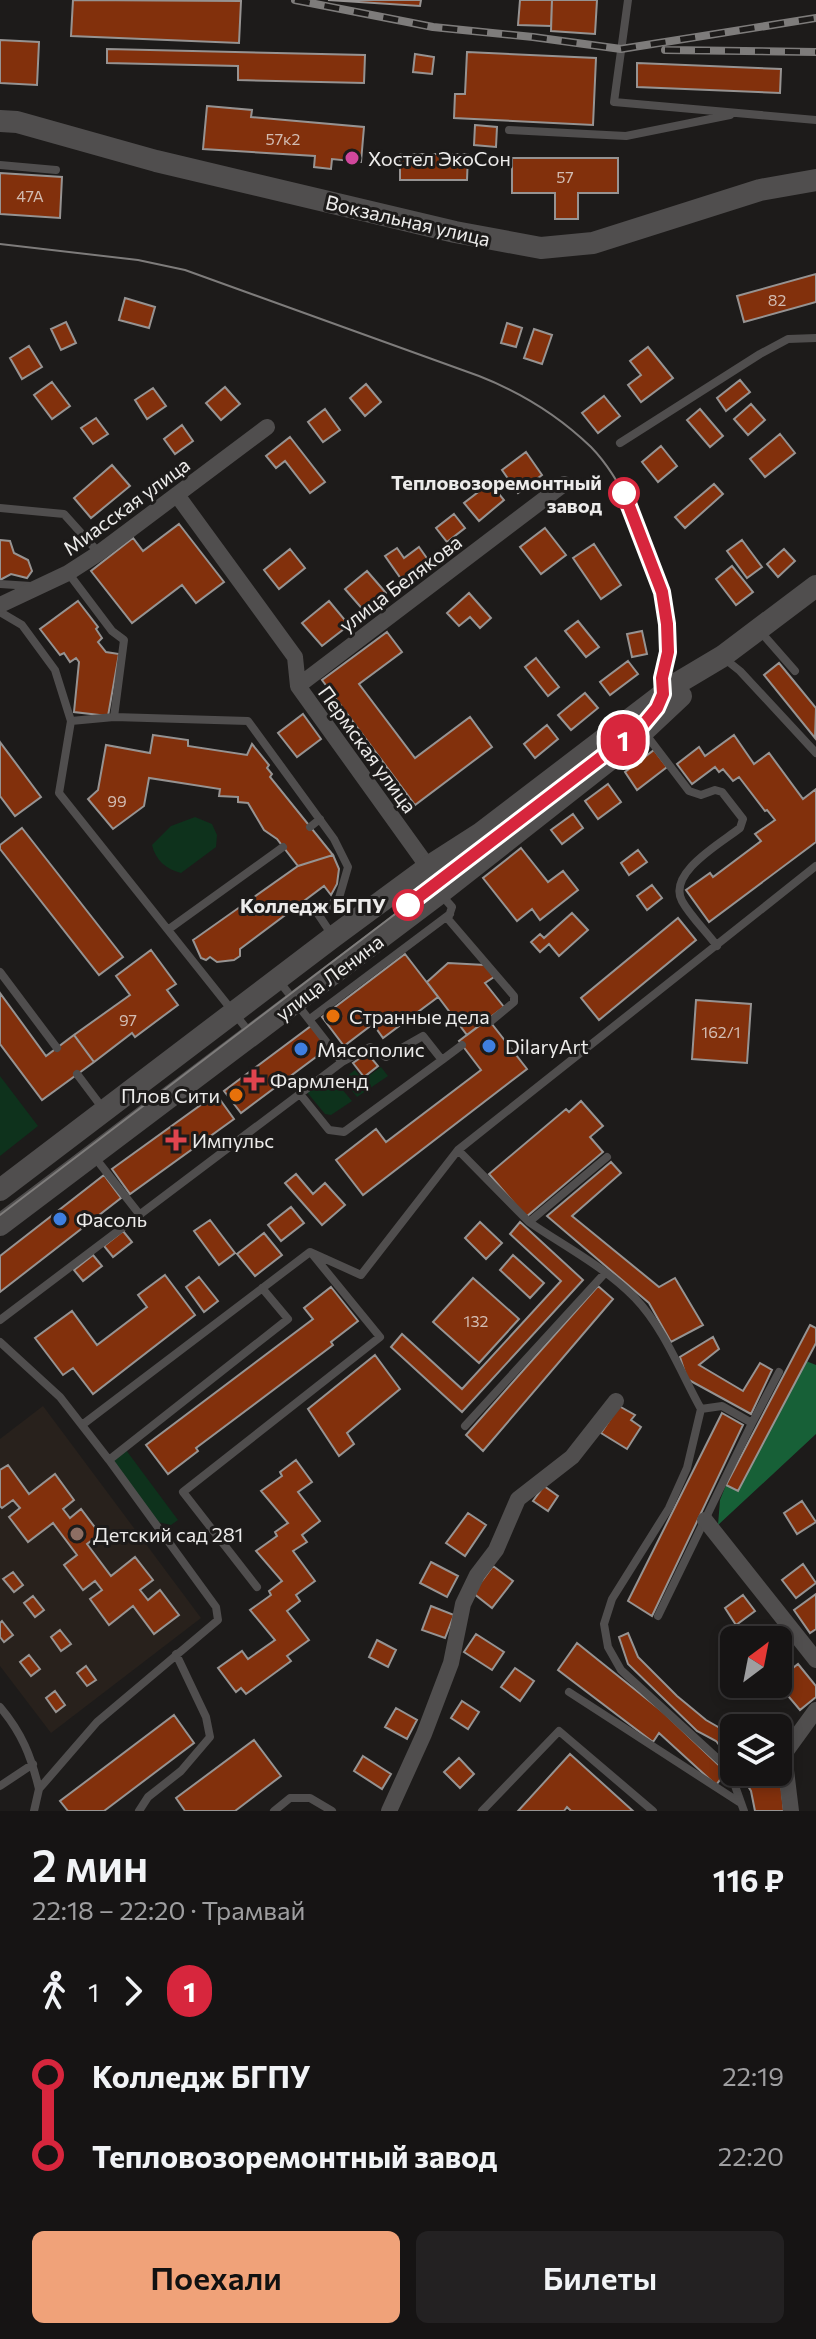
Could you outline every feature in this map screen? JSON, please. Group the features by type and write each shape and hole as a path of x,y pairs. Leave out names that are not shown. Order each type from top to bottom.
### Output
{"street":[{"name":"Вокзальная улица","path":"0,121 17,122 156,161 455,232 541,248 593,243 760,190 816,180"},
{"name":"Миасская улица","path":"0,605 68,573 99,553 267,427"},
{"name":"улица Белякова","path":"298,686 564,484"},
{"name":"Пермская улица","path":"177,495 295,657 298,686 425,870"},
{"name":"улица Ленина","path":"0,1190 333,937 481,833 676,684 723,656 816,586"},
{"name":"улица Ленина","path":"0,1225 252,1035 303,1010 440,893 644,731 723,656"},
{"path":"389,1811 424,1734 451,1663 463,1604 477,1575 496,1550 518,1499 572,1457 616,1401"},
{"path":"705,1520 816,1660"},
{"path":"791,1811 784,1754 816,1710"}],"lane":[{"path":"628,0 614,102 816,120"},
{"path":"509,130 626,136 742,113"},
{"path":"0,165 56,170"},
{"path":"620,443 788,339 816,338"},
{"path":"0,508 64,514 99,553"},
{"path":"68,573 112,631 124,640 114,717"},
{"path":"0,584 36,586"},
{"path":"0,612 22,625 55,670 71,721 59,793 252,1035"},
{"path":"758,630 795,671"},
{"path":"723,656 816,753"},
{"path":"71,721 114,717 248,721 334,839 348,867 339,898 318,914 333,937"},
{"path":"644,731 689,791 701,795 715,790 722,792 743,819 740,828 690,867 680,883 682,900 717,946"},
{"path":"310,827 320,819"},
{"path":"169,929 283,847"},
{"path":"310,1252 361,1275 458,1150 816,866"},
{"path":"425,870 452,907 448,919 514,996 511,1007 490,1022"},
{"path":"303,1010 450,914"},
{"path":"0,972 57,1048"},
{"path":"278,979 342,1062"},
{"path":"0,1320 342,1062 370,1047 386,1057 423,1036 442,1060"},
{"path":"300,1094 329,1130 344,1132 462,1045"},
{"path":"77,1074 104,1110"},
{"path":"458,1150 529,1222 605,1273 635,1298 653,1322 701,1409 687,1468 675,1495 647,1547 612,1599 604,1624 608,1647 621,1670 729,1769 742,1807"},
{"path":"529,1222 607,1157"},
{"path":"100,1164 140,1215"},
{"path":"82,1425 310,1252"},
{"path":"257,1587 183,1492 380,1337 310,1252"},
{"path":"465,1426 605,1273"},
{"path":"109,1460 288,1319 262,1288"},
{"path":"0,1342 60,1397 82,1425 216,1607 218,1620 97,1722 39,1789"},
{"path":"658,1616 779,1372"},
{"path":"701,1409 722,1406 752,1423"},
{"path":"139,1811 148,1797 181,1771 210,1737 206,1717 176,1654"},
{"path":"569,1692 742,1807"},
{"path":"0,1707 18,1728 33,1764 39,1789 34,1811"},
{"path":"482,1811 559,1731 653,1811"},
{"path":"0,1786 33,1764"},
{"path":"274,1811 290,1798 310,1798 332,1811"}],"shaded area":[{"path":"43,1406 201,1618 51,1733 0,1666 0,1439"}],"green space":[{"path":"195,817 212,824 217,835 216,847 181,873 162,864 152,845 171,826"},
{"path":"381,1067 388,1076 357,1097 343,1079 355,1070 363,1080"},
{"path":"330,1075 352,1101 331,1115 325,1114 306,1091"},
{"path":"0,1076 38,1126 0,1156"},
{"path":"806,1361 816,1365 816,1434 718,1525 720,1500 726,1485 738,1491"},
{"path":"126,1450 178,1520 171,1525 158,1522 112,1460"}],"building":[{"path":"73,0 241,1 239,43 71,36"},
{"path":"328,0 421,0 420,6"},
{"path":"520,0 552,0 551,26 518,25"},
{"path":"552,0 597,0 595,34 551,31"},
{"path":"0,40 39,42 37,85 0,83"},
{"path":"107,49 365,55 364,83 238,80 238,66 107,63"},
{"path":"467,52 596,58 593,125 454,118 455,94 465,94"},
{"path":"415,54 434,57 432,74 413,72"},
{"path":"637,63 781,69 780,93 637,87"},
{"path":"207,106 252,110 251,117 364,127 361,162 332,159 331,169 314,167 315,156 203,149"},
{"path":"475,125 497,127 496,147 474,145"},
{"path":"400,154 468,154 467,180 400,180"},
{"path":"512,158 618,158 618,193 578,193 578,219 555,219 555,193 512,193"},
{"path":"0,173 62,177 60,218 0,214"},
{"path":"816,274 816,302 744,322 737,296"},
{"path":"125,298 155,307 149,328 119,320"},
{"path":"66,322 76,343 61,350 51,329"},
{"path":"507,323 522,328 516,347 501,343"},
{"path":"534,329 552,335 542,364 524,358"},
{"path":"29,346 42,367 22,379 10,358"},
{"path":"648,347 673,378 641,402 628,385 641,375 630,361"},
{"path":"740,380 750,392 726,411 717,398"},
{"path":"52,382 70,406 52,419 34,395"},
{"path":"366,384 381,402 365,416 350,398"},
{"path":"225,387 240,404 221,420 206,403"},
{"path":"153,388 166,406 147,419 135,400"},
{"path":"604,396 620,416 598,433 582,413"},
{"path":"751,404 765,420 748,435 734,419"},
{"path":"325,409 340,430 323,442 308,422"},
{"path":"700,409 723,436 710,447 687,420"},
{"path":"96,418 108,434 93,444 81,428"},
{"path":"182,425 193,441 175,454 164,439"},
{"path":"780,434 795,453 765,477 750,459"},
{"path":"290,437 325,482 310,493 285,461 276,468 266,456"},
{"path":"661,446 677,466 658,482 642,462"},
{"path":"526,452 542,475 518,493 502,470"},
{"path":"112,465 130,486 91,518 74,498"},
{"path":"490,483 504,500 479,521 464,503"},
{"path":"714,484 723,494 685,528 675,517"},
{"path":"454,514 465,528 447,542 436,528"},
{"path":"179,524 224,582 196,603 182,585 132,623 91,571 133,538 143,551"},
{"path":"545,528 566,555 541,574 520,547"},
{"path":"0,540 10,541 14,553 28,560 32,571 27,578 11,574 0,580"},
{"path":"742,540 762,567 747,578 727,551"},
{"path":"594,544 621,585 601,599 573,558"},
{"path":"419,547 431,564 404,583 385,556 397,548 404,558"},
{"path":"290,549 305,568 279,589 264,570"},
{"path":"784,549 795,561 778,577 767,564"},
{"path":"732,566 753,592 736,605 716,579"},
{"path":"367,571 386,593 365,612 345,589"},
{"path":"469,593 491,618 480,628 470,617 459,626 447,613"},
{"path":"78,601 98,627 96,629 102,638 98,642 106,652 119,654 108,716 74,712 79,662 76,658 70,662 64,653 60,655 40,629"},
{"path":"329,601 349,625 322,646 302,623"},
{"path":"578,621 599,647 586,657 565,631"},
{"path":"642,631 647,654 632,657 627,634"},
{"path":"387,632 402,652 359,684 415,758 470,717 492,747 415,805 322,680"},
{"path":"536,658 559,687 548,696 525,667"},
{"path":"628,661 638,674 610,695 600,682"},
{"path":"779,663 816,708 815,738 764,675"},
{"path":"585,693 598,708 571,730 558,715"},
{"path":"303,714 321,739 297,757 278,733"},
{"path":"547,725 558,739 535,758 524,744"},
{"path":"153,735 188,740 188,746 247,755 252,744 269,765 270,777 333,855 298,866 277,839 264,830 248,803 238,802 238,797 219,796 220,789 149,778 144,806 113,829 88,799 98,790 106,745 150,753"},
{"path":"734,735 754,764 769,753 803,799 816,789 816,842 709,922 686,890 710,873 713,877 761,841 755,834 775,820 739,777 733,781 723,769 719,772 715,767 692,784 677,764 699,747 705,756"},
{"path":"0,742 41,797 15,816 0,796"},
{"path":"654,750 667,767 637,790 625,772"},
{"path":"608,784 621,802 598,819 585,801"},
{"path":"573,814 583,828 562,844 551,830"},
{"path":"22,828 123,957 99,975 0,849 0,845"},
{"path":"521,848 548,882 563,871 578,890 540,920 532,909 517,921 483,878"},
{"path":"638,850 647,862 629,875 621,863"},
{"path":"333,855 339,869 337,884 331,895 324,886 240,949 240,956 234,960 217,962 210,957 206,960 201,958 193,940 298,866"},
{"path":"652,885 662,898 647,910 637,896"},
{"path":"572,913 588,930 559,956 549,944 540,952 531,942 540,934 544,938"},
{"path":"678,918 696,940 599,1020 581,998"},
{"path":"151,950 176,984 167,990 178,1005 135,1037 132,1033 94,1062 74,1035 130,995 116,976"},
{"path":"405,954 438,997 383,1038 373,1024 344,1046 322,1017"},
{"path":"448,963 485,965 494,977 485,983 504,1007 467,1035 427,982"},
{"path":"0,993 46,1056 74,1035 94,1062 42,1100 0,1044"},
{"path":"696,1000 751,1004 747,1063 692,1059"},
{"path":"488,1019 527,1069 363,1195 336,1160 376,1129 386,1142 481,1070 459,1041"},
{"path":"311,1026 328,1048 241,1113 224,1091"},
{"path":"367,1053 378,1066 364,1077 353,1063"},
{"path":"216,1094 234,1119 130,1194 112,1169"},
{"path":"581,1101 603,1126 590,1137 603,1152 526,1217 489,1174 566,1109 569,1112"},
{"path":"611,1162 621,1173 572,1216 659,1287 675,1278 703,1325 671,1342 649,1303 547,1216"},
{"path":"296,1174 313,1194 325,1183 345,1205 322,1225 285,1183"},
{"path":"104,1175 121,1198 0,1292 0,1256"},
{"path":"291,1207 304,1223 281,1241 268,1225"},
{"path":"210,1220 235,1253 219,1265 194,1231"},
{"path":"480,1222 502,1243 486,1259 465,1238"},
{"path":"520,1222 583,1280 462,1412 391,1347 402,1334 462,1389 561,1281 510,1234"},
{"path":"123,1231 132,1242 113,1257 104,1246"},
{"path":"264,1233 282,1255 255,1276 237,1254"},
{"path":"93,1255 102,1266 83,1281 74,1270"},
{"path":"513,1255 544,1283 530,1298 500,1270"},
{"path":"165,1275 195,1315 93,1394 73,1368 63,1375 35,1338 72,1311 97,1345 147,1307 138,1295"},
{"path":"199,1277 218,1301 204,1312 186,1287"},
{"path":"473,1278 519,1319 479,1363 433,1322"},
{"path":"598,1286 613,1299 483,1451 466,1435"},
{"path":"331,1287 358,1321 331,1342 333,1345 196,1448 198,1451 168,1474 146,1445 313,1319 304,1308"},
{"path":"810,1325 816,1328 816,1343 738,1491 726,1485"},
{"path":"713,1337 719,1349 699,1365 743,1391 760,1363 772,1370 751,1414 687,1379 680,1357"},
{"path":"375,1355 400,1389 347,1433 354,1444 339,1456 308,1409"},
{"path":"619,1406 635,1415 631,1420 641,1427 627,1449 601,1433"},
{"path":"722,1413 743,1425 652,1616 628,1601"},
{"path":"296,1460 312,1482 298,1492 320,1521 302,1535 307,1542 293,1551 315,1581 296,1595 300,1601 287,1611 309,1640 287,1656 291,1661 246,1694 241,1688 236,1692 218,1668 242,1651 248,1659 275,1640 250,1610 271,1595 269,1591 282,1581 256,1551 277,1536 275,1532 288,1523 261,1491 282,1476 280,1472"},
{"path":"8,1465 29,1494 55,1474 74,1500 63,1509 70,1518 81,1509 100,1534 87,1544 111,1576 135,1557 153,1580 140,1590 148,1600 160,1590 179,1615 154,1634 133,1606 109,1625 90,1599 102,1590 95,1581 83,1590 64,1565 77,1555 53,1523 28,1542 9,1517 20,1508 13,1500 2,1508 0,1506 0,1470"},
{"path":"544,1486 558,1496 548,1511 533,1501"},
{"path":"802,1501 816,1522 797,1534 784,1513"},
{"path":"468,1513 486,1525 465,1556 446,1543"},
{"path":"431,1562 458,1576 447,1597 420,1583"},
{"path":"803,1564 816,1583 796,1598 782,1580"},
{"path":"493,1566 513,1581 492,1608 473,1593"},
{"path":"13,1572 23,1585 14,1592 3,1579"},
{"path":"816,1594 816,1629 810,1633 794,1610"},
{"path":"743,1595 755,1611 736,1625 725,1608"},
{"path":"33,1596 44,1610 35,1617 24,1603"},
{"path":"431,1606 454,1615 445,1638 422,1630"},
{"path":"2,1621 13,1635 4,1642 0,1637"},
{"path":"60,1630 71,1644 61,1651 51,1637"},
{"path":"628,1633 638,1657 677,1696 720,1728 720,1746 697,1731 628,1664 619,1637"},
{"path":"476,1634 504,1652 492,1670 464,1652"},
{"path":"377,1640 396,1650 388,1667 369,1657"},
{"path":"577,1643 663,1712 720,1766 720,1780 716,1785 659,1733 653,1742 558,1670"},
{"path":"29,1655 40,1669 31,1676 20,1662"},
{"path":"798,1664 816,1686 816,1697 800,1710 790,1698 792,1669"},
{"path":"86,1666 96,1680 87,1686 77,1673"},
{"path":"515,1668 534,1681 520,1701 501,1687"},
{"path":"55,1691 65,1705 56,1712 46,1698"},
{"path":"462,1701 479,1712 468,1729 451,1718"},
{"path":"396,1708 417,1720 407,1739 385,1727"},
{"path":"174,1715 194,1743 104,1811 68,1811 60,1801"},
{"path":"254,1740 281,1776 235,1811 185,1811 176,1798"},
{"path":"570,1754 633,1811 571,1811 567,1807 564,1811 518,1811"},
{"path":"363,1756 391,1774 382,1789 354,1771"},
{"path":"459,1758 474,1774 460,1788 444,1772"},
{"path":"748,1786 781,1786 784,1811 755,1811"}],"tram line":[{"path":"0,244 138,260 185,270 479,376 524,397 579,436 605,463 618,483 651,555 664,603 667,632 662,696 642,726 0,1215"},
{"name":"1","path":"408,905 642,726 657,708 663,694 662,678 668,652 665,608 651,560 624,493"}],"railway":[{"path":"295,0 433,27 621,49 816,18"},
{"path":"665,50 816,52"}],"place":[{"name":"Хостел ЭкоСон","path":"352,158"},
{"name":"Тепловозоремонтный завод","path":"624,493"},
{"name":"Колледж БГПУ","path":"408,905"},
{"name":"Странные дела","path":"333,1016"},
{"name":"DilaryArt","path":"489,1046"},
{"name":"Мясополис","path":"301,1049"},
{"name":"Фармленд","path":"254,1080"},
{"name":"Плов Сити","path":"236,1095"},
{"name":"Импульс","path":"176,1140"},
{"name":"Фасоль","path":"60,1219"},
{"name":"Детский сад 281","path":"77,1534"}]}
